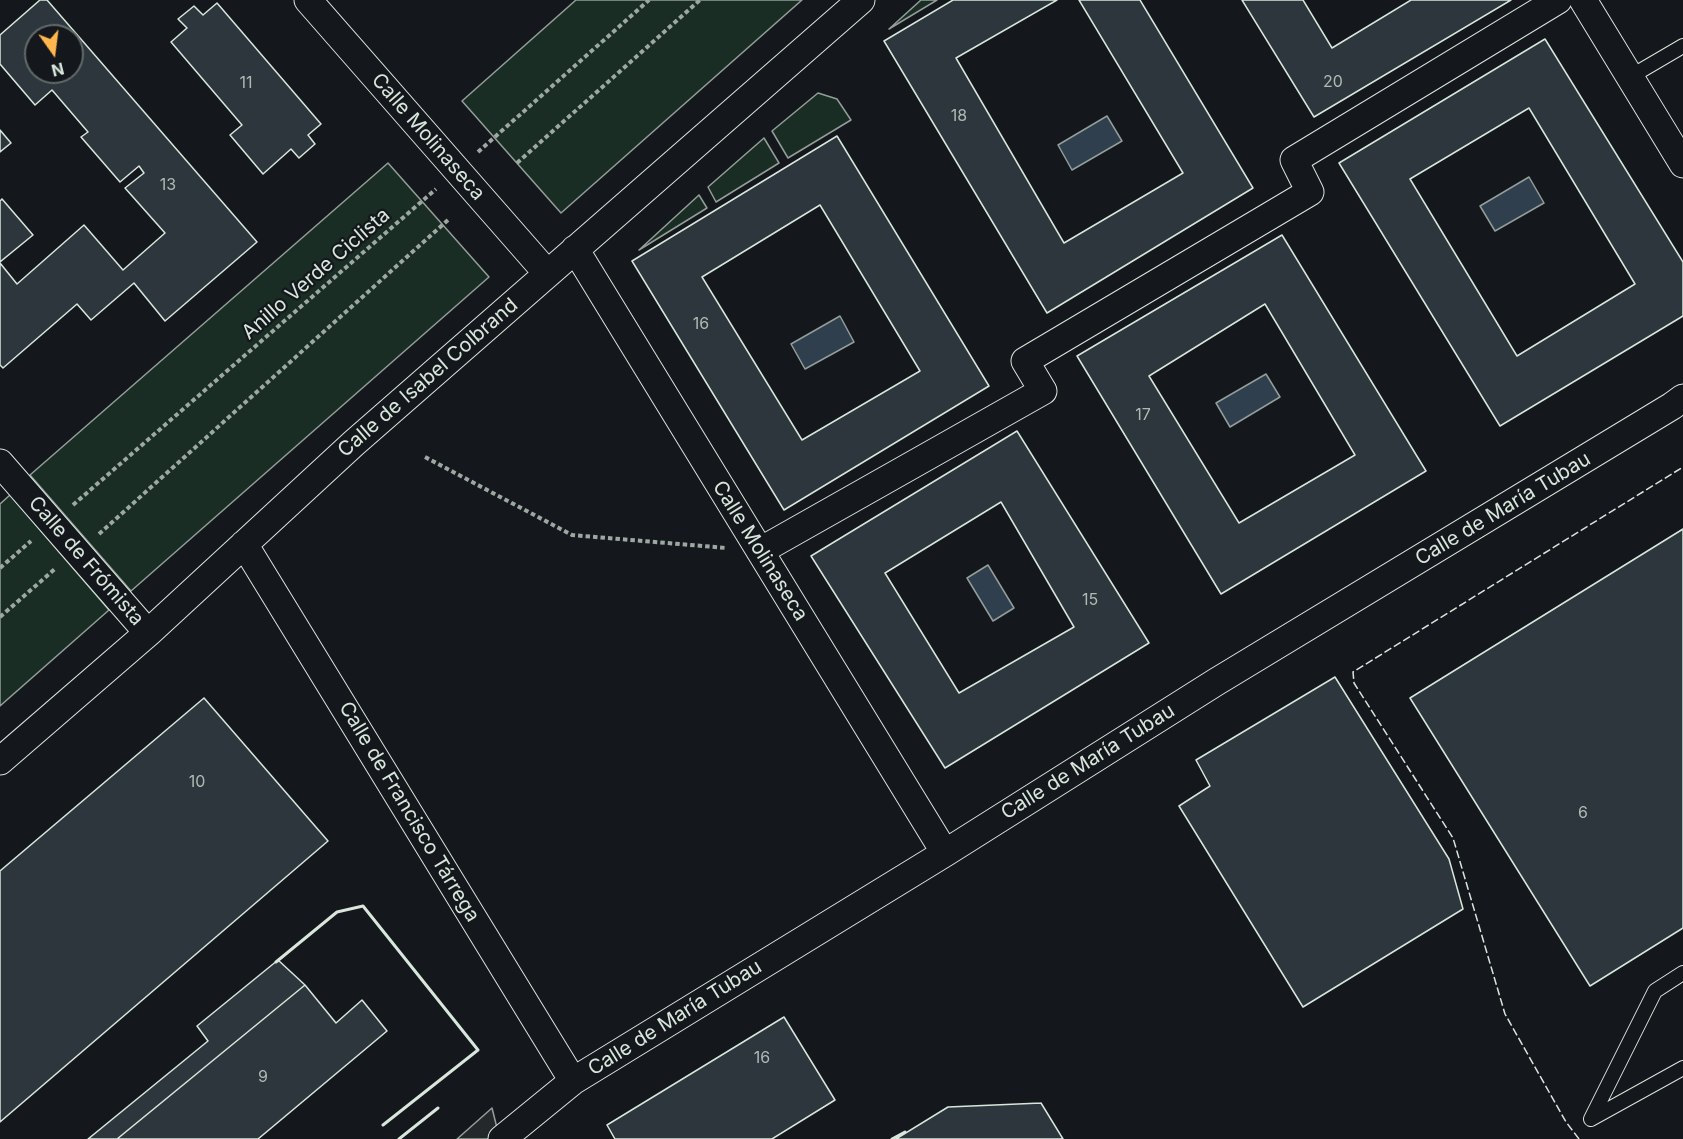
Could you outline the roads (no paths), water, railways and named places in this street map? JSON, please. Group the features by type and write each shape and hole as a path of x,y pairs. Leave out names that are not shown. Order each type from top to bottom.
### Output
{"street":[{"name":"Calle Molinaseca","path":"308,0 547,273"},
{"name":"Calle de Isabel Colbrand","path":"0,761 148,633 354,443 861,0"},
{"path":"760,551 1042,391 1025,361 1310,192 1294,160 1558,0"},
{"path":"1583,0 1683,164"},
{"name":"Calle Molinaseca","path":"575,249 945,853"},
{"name":"Calle de María Tubau","path":"502,1139 573,1081 945,853 1216,682 1683,398"},
{"name":"Calle de Frómista","path":"0,463 148,633"},
{"name":"Calle de Francisco Tárrega","path":"244,544 573,1081"}],"lane":[{"path":"1630,77 1683,46"},
{"path":"1683,973 1655,991 1591,1119 1683,1068"}],"water":[{"path":"1107,116 1122,141 1072,170 1058,145"},
{"path":"1529,177 1544,203 1495,231 1480,206"},
{"path":"840,316 854,342 805,369 791,344"},
{"path":"1266,374 1280,397 1230,427 1216,403"},
{"path":"988,565 1014,608 993,621 967,578"}]}
